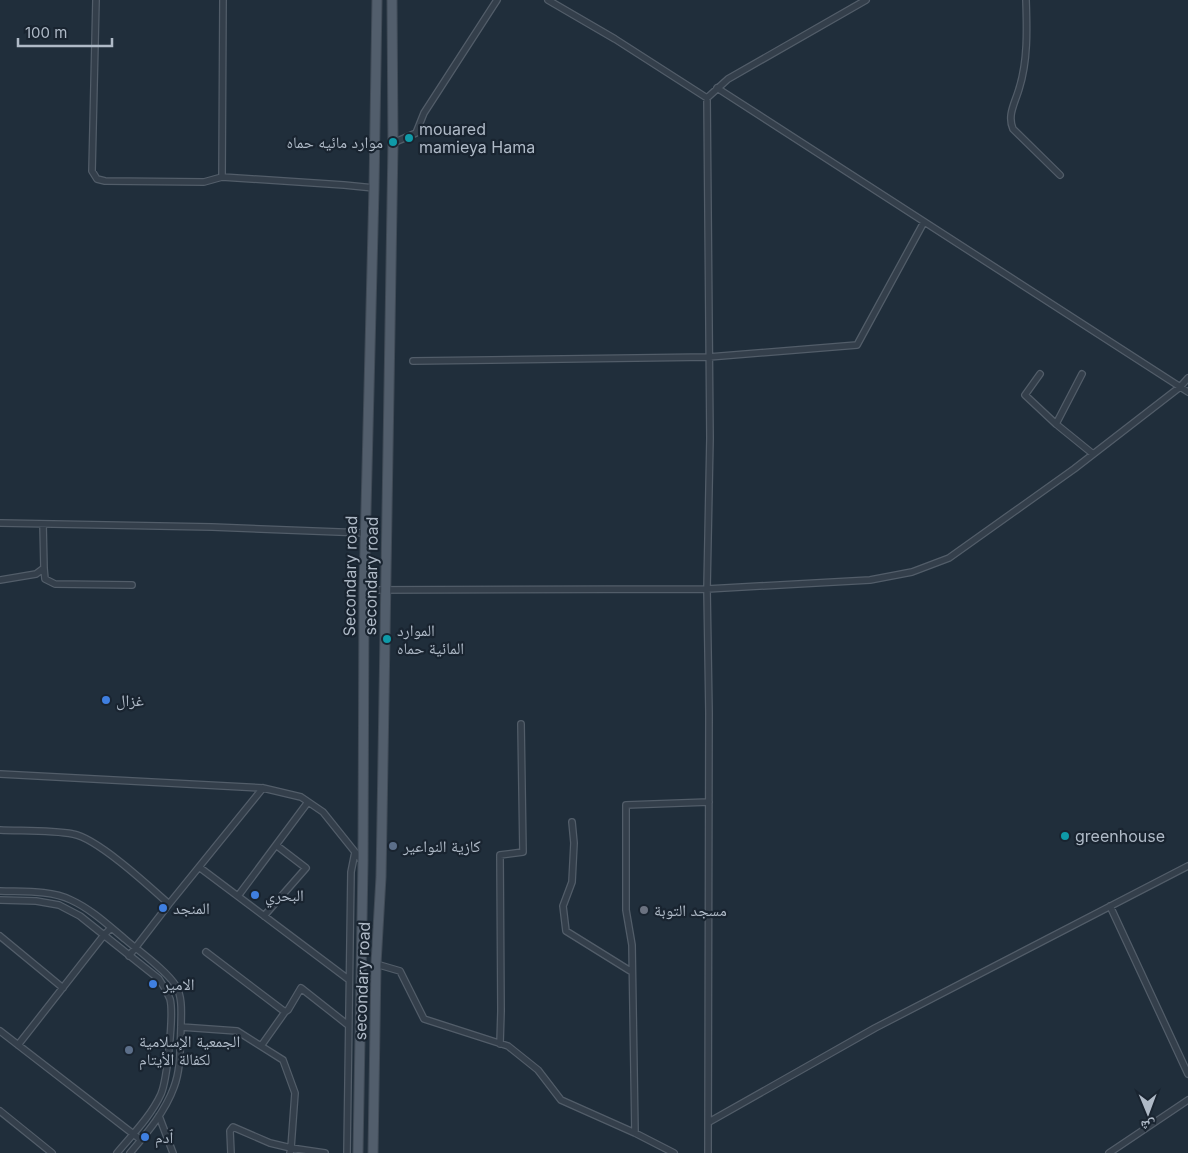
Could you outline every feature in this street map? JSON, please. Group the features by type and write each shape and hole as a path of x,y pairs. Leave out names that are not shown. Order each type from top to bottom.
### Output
{"main road":[{"name":"Secondary road","path":"358,1153 363,862 364,590 377,0"},
{"name":"secondary road","path":"373,1153 376,964 381,877 386,590 393,143 392,0"}],"street":[{"path":"96,0 92,171 97,179 105,181 204,182 222,176 374,188"},
{"path":"222,0 222,176"},
{"path":"393,143 416,133 424,113 497,0"},
{"path":"548,0 615,39 707,98"},
{"path":"708,1153 709,802 707,588 710,438 707,98 728,79 866,0"},
{"path":"1026,0 1024,65 1010,121 1014,129 1060,175"},
{"path":"717,88 1188,392"},
{"path":"413,361 709,357 857,345 924,222"},
{"path":"1040,374 1026,395 1056,424 1093,454"},
{"path":"1056,424 1082,374"},
{"path":"364,590 707,588 870,580 912,572 949,558 1093,454 1180,387 1188,378"},
{"path":"0,523 365,533"},
{"path":"43,524 46,579 55,584 132,585"},
{"path":"0,580 36,574 44,568"},
{"path":"500,1044 500,855 523,852 521,724"},
{"path":"0,774 264,788 301,797 323,812 363,862"},
{"path":"130,956 169,904 264,788"},
{"path":"238,896 308,802"},
{"path":"635,1133 632,945 626,910 626,805 709,802"},
{"path":"572,822 574,843 572,882 564,906 566,931 632,972"},
{"path":"0,830 74,834 87,839 119,861 169,904"},
{"path":"264,916 306,868 276,845"},
{"path":"347,1153 348,979 351,872 355,852"},
{"path":"709,1122 874,1028 1188,866"},
{"path":"199,867 348,979"},
{"path":"0,891 54,894 71,899 87,909 160,968 176,986 182,1005 180,1060 175,1086 158,1116 130,1153"},
{"path":"0,900 36,901 59,905 80,916 159,979 166,989 170,1002 166,1079 160,1095 148,1114 117,1153"},
{"path":"1110,906 1188,1074"},
{"path":"18,1045 111,928"},
{"path":"0,936 63,988"},
{"path":"206,952 285,1012"},
{"path":"376,964 400,971 424,1019 508,1046 538,1070 561,1100 635,1133 674,1153"},
{"path":"261,1046 288,1010 301,988 348,1025"},
{"path":"181,1027 237,1031 283,1060 295,1093 290,1150"},
{"path":"0,1031 141,1140"},
{"path":"1109,1153 1188,1100"},
{"path":"0,1111 52,1153"},
{"path":"158,1116 173,1153"},
{"path":"231,1153 230,1131 233,1127 290,1150 325,1153"}],"place":[{"name":"mouared mamieya Hama","path":"409,138"},
{"name":"موارد مائيه حماه","path":"393,142"},
{"name":"الموارد المائية حماه","path":"387,639"},
{"name":"غزال","path":"106,700"},
{"name":"greenhouse","path":"1065,836"},
{"name":"كازية النواعير","path":"393,846"},
{"name":"البحري","path":"255,895"},
{"name":"المنجد","path":"163,908"},
{"name":"مسجد التوبة","path":"644,910"},
{"name":"الامير","path":"153,984"},
{"name":"الجمعية الإسلامية لكفالة الأيتام","path":"129,1050"},
{"name":"ٱدم","path":"145,1137"}]}
